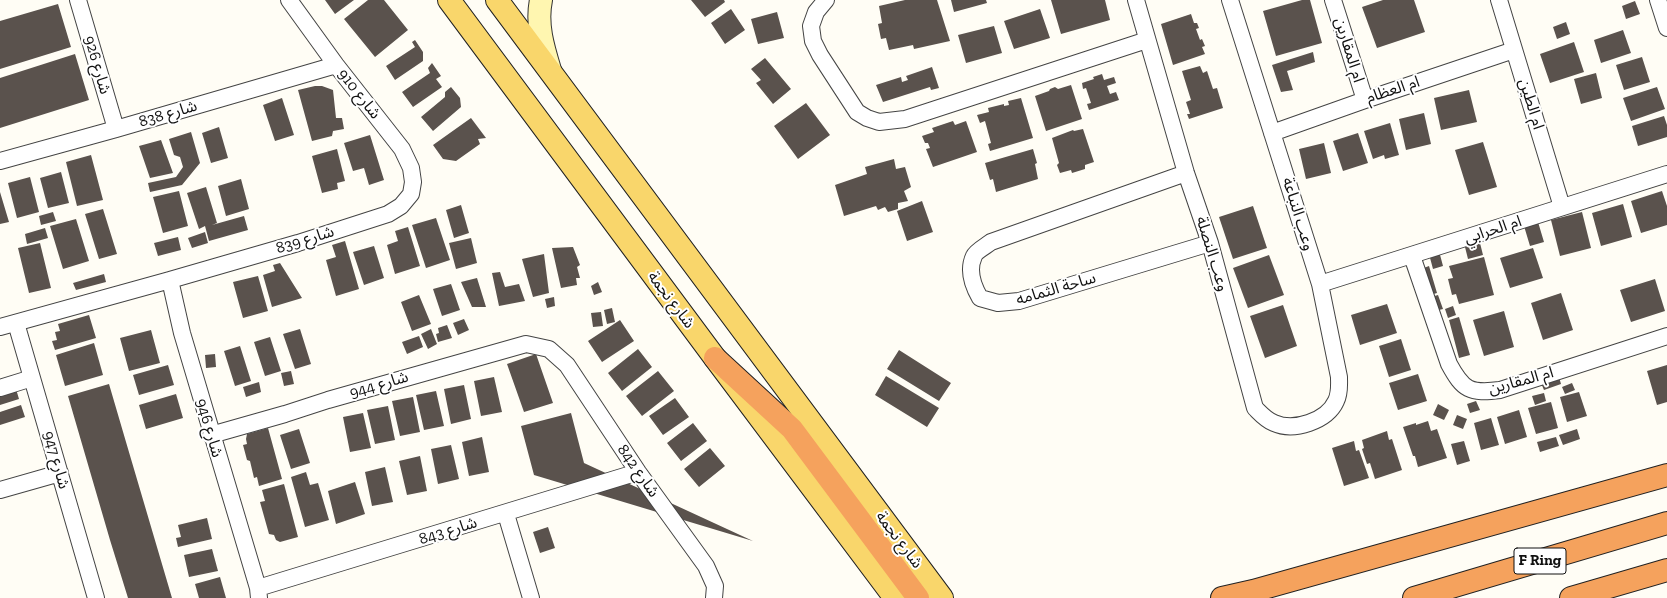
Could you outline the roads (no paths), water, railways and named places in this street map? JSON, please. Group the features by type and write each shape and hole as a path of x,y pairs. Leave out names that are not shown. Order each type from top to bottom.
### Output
{"highway":[{"path":"715,358 792,429 918,598"},
{"path":"1222,598 1253,591 1667,475"},
{"name":"F Ring","path":"1414,598 1667,523"},
{"path":"1570,598 1667,570"},
{"path":"1233,598 1253,591"}],"main road":[{"name":"شارع نجمة","path":"449,0 895,598"},
{"name":"شارع نجمة","path":"497,0 942,598"},
{"path":"876,573 882,598"}],"street":[{"name":"شارع 926","path":"78,0 116,129"},
{"name":"شارع 910","path":"289,0 336,65 402,149 411,168 413,182 411,194"},
{"path":"540,0 538,11 539,26 542,44 550,71"},
{"path":"826,0 816,12 811,26 813,41 820,55 857,112 867,118 879,122 905,119 1147,40"},
{"name":"وعب النصلة","path":"1136,0 1186,173 1210,243 1255,408 1264,418 1282,426 1313,422"},
{"name":"وعب النباعة","path":"1230,0 1320,284 1339,377 1339,390 1336,401 1324,417 1313,422"},
{"name":"ام المقارين","path":"1333,0 1365,100"},
{"name":"ام الطين","path":"1499,0 1562,207"},
{"path":"1658,0 1667,28"},
{"name":"ام العظام","path":"1272,133 1514,50"},
{"name":"شارع 838","path":"0,161 336,65"},
{"name":"ساحة الثمامه","path":"1186,173 991,242 974,255 971,270 972,285 980,298 998,303 1019,301 1210,243"},
{"name":"ام الحرابي","path":"1320,284 1667,174"},
{"name":"شارع 839","path":"170,280 298,243 388,214 401,206 411,194"},
{"name":"ام المقارين","path":"1412,256 1449,364 1457,380 1468,389 1484,392 1500,390 1667,336"},
{"path":"0,327 170,280"},
{"name":"شارع 946","path":"170,280 178,318 258,593"},
{"name":"شارع 947","path":"16,323 96,598"},
{"name":"شارع 944","path":"211,435 526,344 549,349"},
{"name":"شارع 842","path":"549,349 567,365 638,472 706,566 715,586 714,598"},
{"path":"0,388 32,378"},
{"name":"شارع 843","path":"258,593 638,472"},
{"path":"0,490 60,473"},
{"path":"506,514 531,598"}]}
